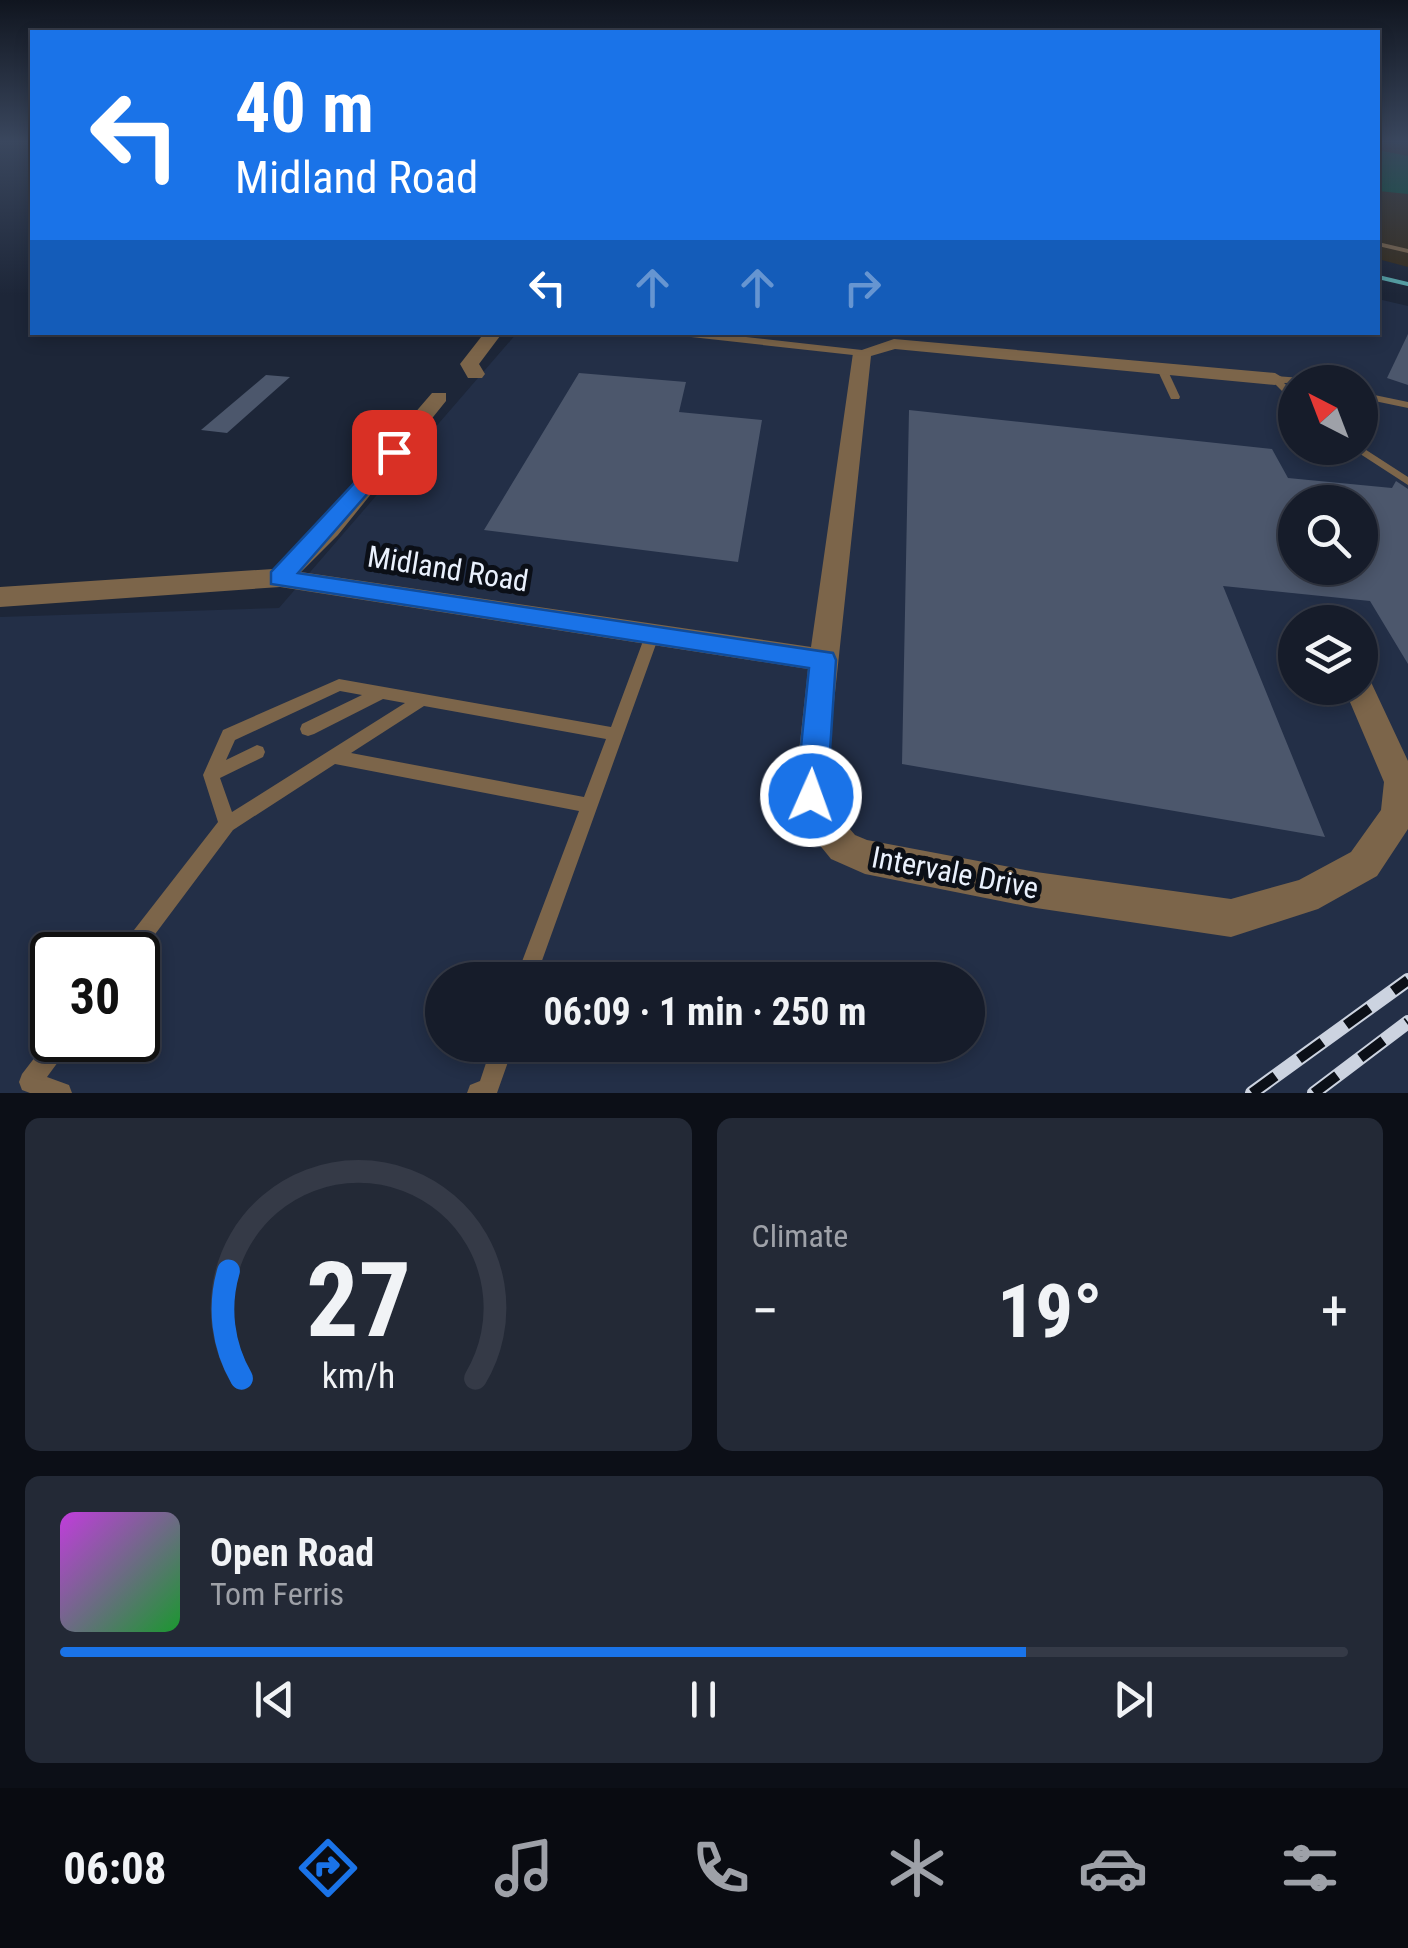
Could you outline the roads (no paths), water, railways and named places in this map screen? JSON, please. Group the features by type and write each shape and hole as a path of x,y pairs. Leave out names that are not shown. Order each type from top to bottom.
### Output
{"street":[{"path":"475,374 470,364 493,335"},
{"path":"862,353 894,344 1162,369 1278,387"},
{"name":"Intervale Drive","path":"862,353 823,660 811,796 817,816 843,847 878,861 1036,890 1231,918 1305,896 1364,864 1398,815 1402,782 1367,705"},
{"path":"280,578 329,528 440,397"},
{"name":"Midland Road","path":"0,597 280,578 823,660"}],"lane":[{"path":"1380,244 1408,251"},
{"path":"700,335 862,353"},
{"path":"1162,369 1175,396"},
{"path":"1378,399 1408,405"},
{"path":"1378,462 1408,482"},
{"path":"532,962 586,804 652,632"},
{"path":"227,824 210,775 229,735 339,685 612,734"},
{"path":"308,728 379,694"},
{"path":"145,932 227,824 419,702"},
{"path":"210,775 257,752"},
{"path":"333,757 586,804"},
{"path":"45,1062 30,1082 61,1093"},
{"path":"478,1093 488,1089 497,1062"}],"waterway":[{"path":"1380,277 1408,284"}],"railway":[{"path":"1252,1093 1408,980"},
{"path":"1314,1093 1408,1022"}]}
